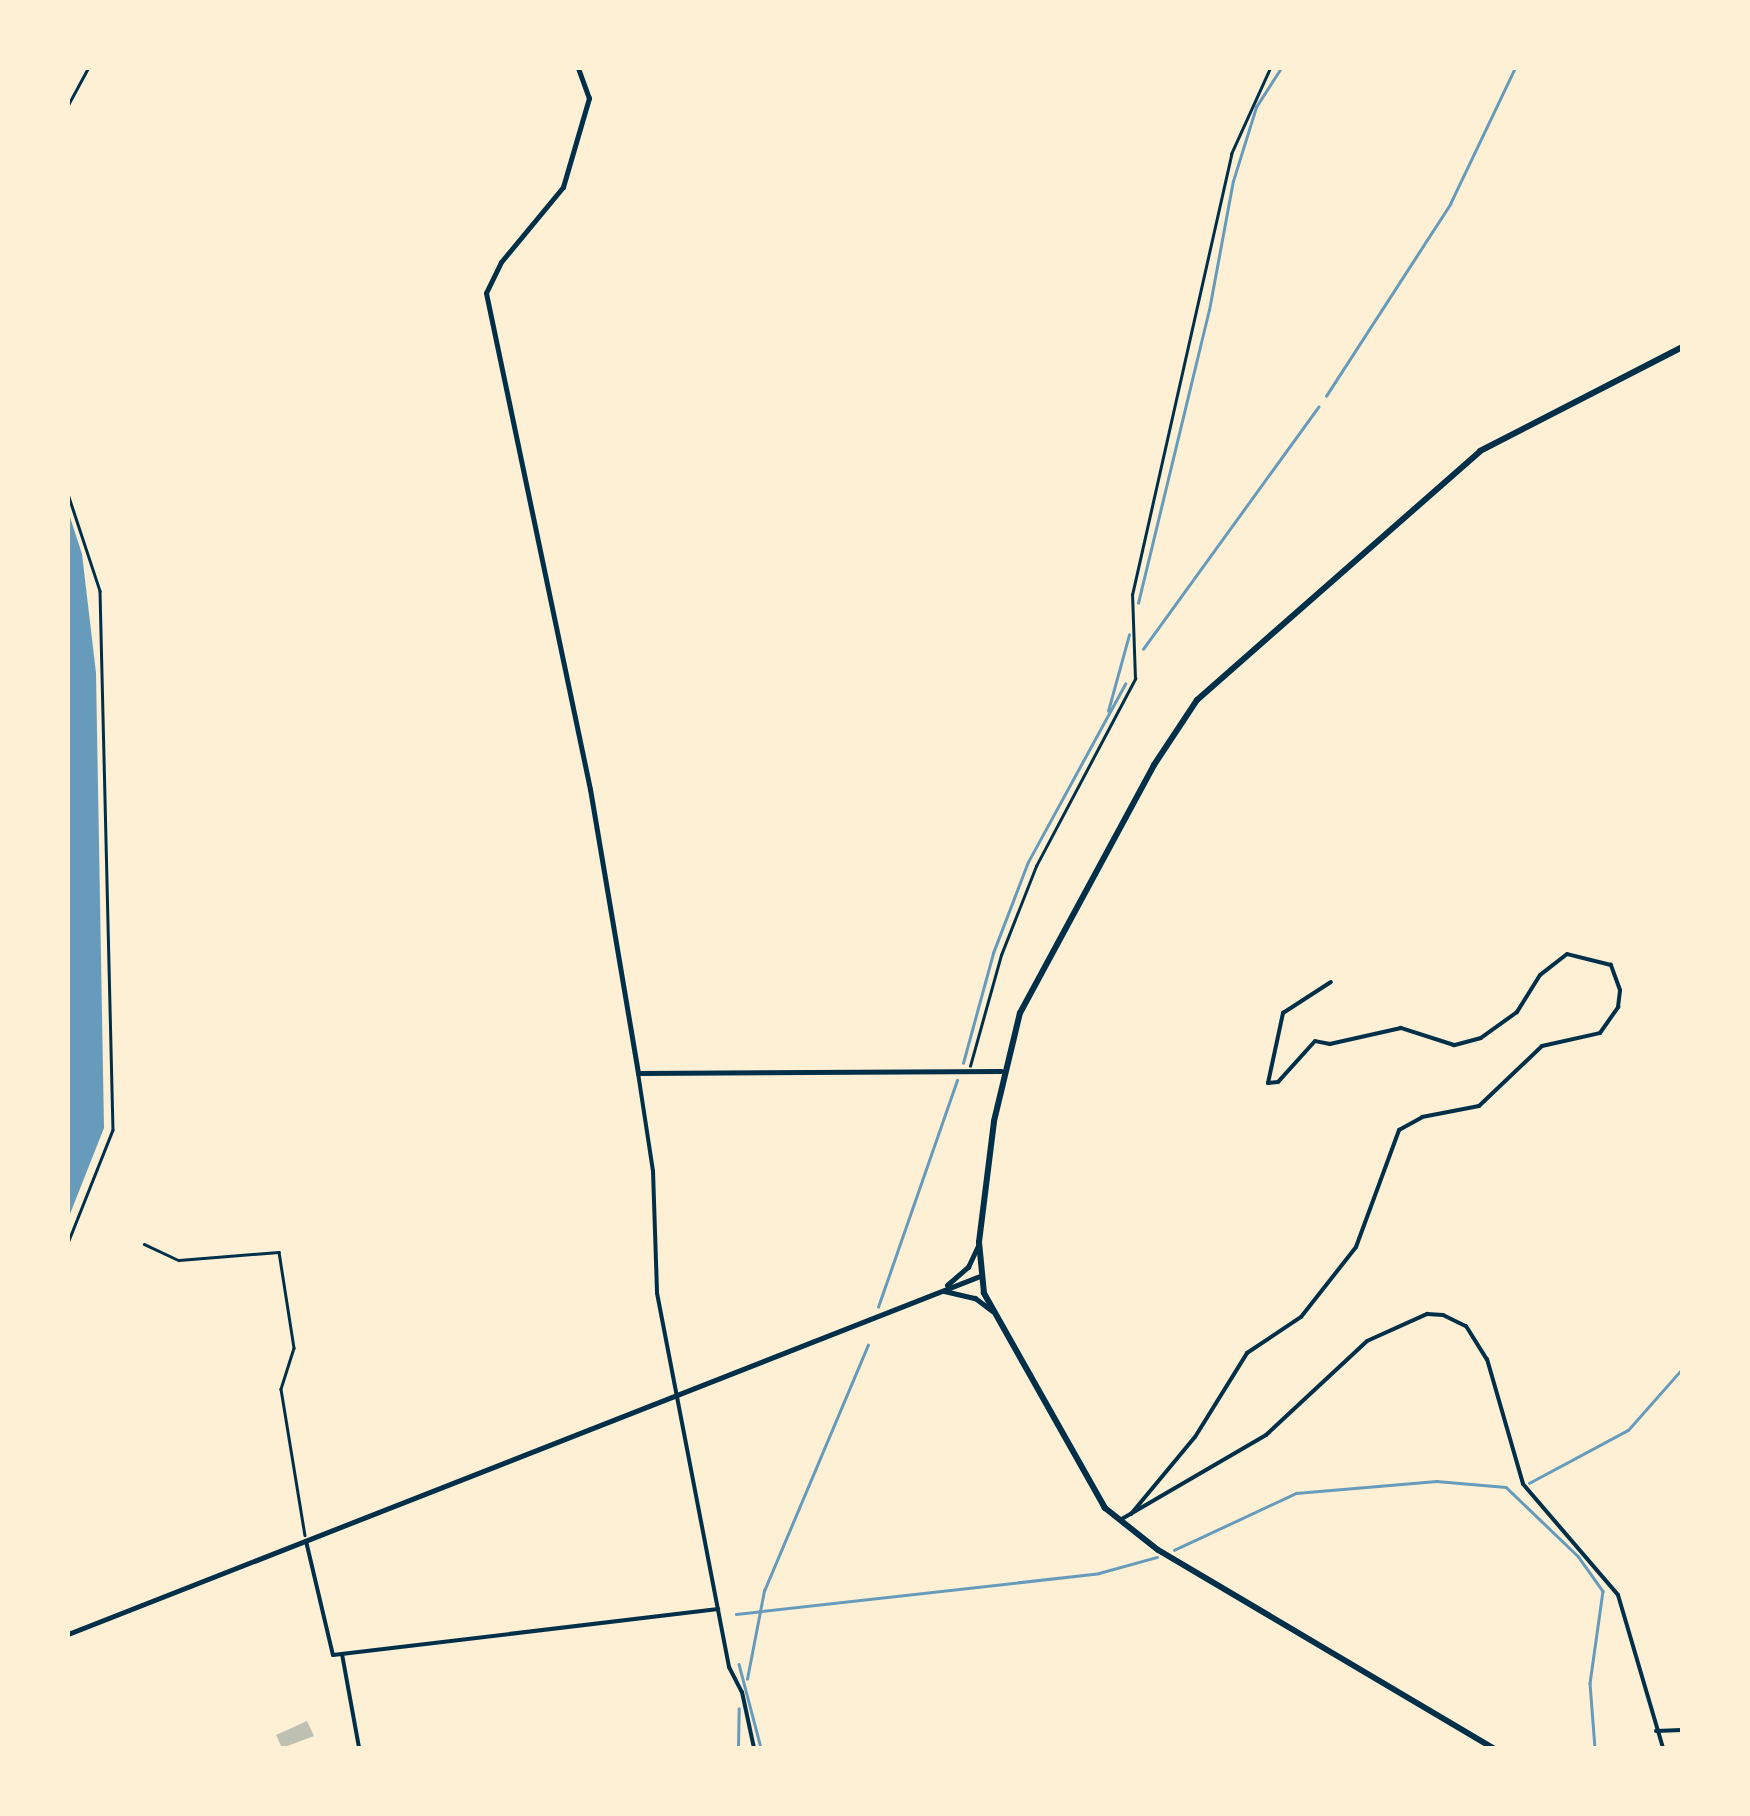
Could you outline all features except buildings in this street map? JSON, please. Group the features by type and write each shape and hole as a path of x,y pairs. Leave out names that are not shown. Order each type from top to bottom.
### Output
{"highway":[{"path":"1492,1748 1117,1521 1084,1478 994,1312 980,1276 979,1242 1001,1071 1020,1013 1079,898 1171,737 1209,686 1480,451 1682,347"}],"main road":[{"path":"578,68 589,98 563,187 501,262 486,294 590,789 638,1073 1001,1071"},
{"path":"941,1290 968,1267 979,1242"},
{"path":"68,1634 980,1276"},
{"path":"941,1290 975,1298 994,1312"}],"street":[{"path":"1131,1514 1195,1437 1240,1362 1301,1317 1356,1246 1399,1130 1422,1118 1479,1106 1542,1046 1600,1032 1618,1007 1620,990 1610,965 1567,954 1540,974 1517,1012 1481,1038 1454,1045 1387,1028 1348,1042 1315,1041 1268,1084 1284,1013 1331,982"},
{"path":"638,1073 652,1171 654,1272 718,1610 754,1748"},
{"path":"1117,1521 1266,1435 1367,1341 1427,1314 1466,1326 1486,1359 1523,1484 1618,1595 1662,1748"},
{"path":"306,1541 332,1655 718,1610"},
{"path":"342,1654 359,1748"},
{"path":"1656,1731 1682,1730"}],"path":[{"path":"68,105 88,68"},
{"path":"969,1072 1001,955 1036,866 1135,678 1132,595 1231,154 1270,68"},
{"path":"68,494 100,591 113,1130 68,1242"},
{"path":"144,1244 179,1260 279,1252 294,1348 282,1389 306,1541"}],"water":[{"path":"68,511 82,554 96,673 104,1128 68,1219"}],"waterway":[{"path":"1138,603 1209,310 1233,181 1256,107 1281,68"},
{"path":"1326,396 1450,204 1515,68"},
{"path":"1143,649 1318,407"},
{"path":"1108,711 1129,635"},
{"path":"963,1063 993,953 1028,862 1125,684"},
{"path":"878,1307 957,1080"},
{"path":"747,1679 764,1591 868,1345"},
{"path":"1529,1483 1628,1430 1682,1369"},
{"path":"1174,1550 1296,1493 1436,1481 1506,1487 1578,1556 1603,1591 1590,1683 1595,1748"},
{"path":"736,1614 1099,1573 1157,1557"},
{"path":"739,1664 761,1748"},
{"path":"738,1748 739,1709"}]}
